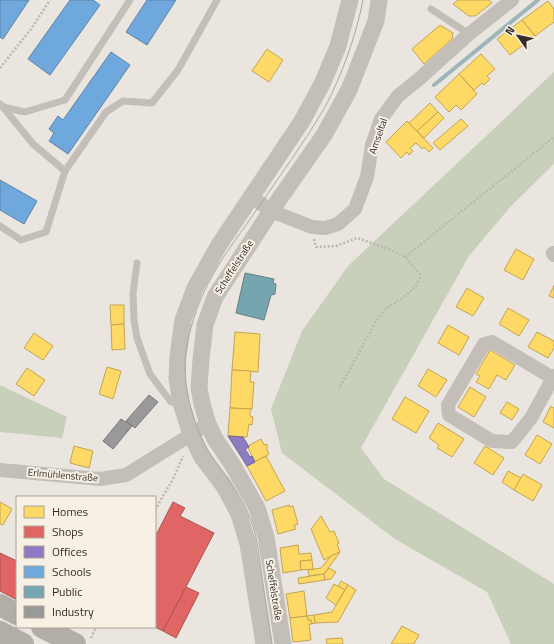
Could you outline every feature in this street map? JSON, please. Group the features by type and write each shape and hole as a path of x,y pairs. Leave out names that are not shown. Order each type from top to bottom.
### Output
{"main road":[{"path":"0,605 16,613"},
{"path":"44,628 75,644"},
{"path":"0,632 22,644"}],"street":[{"name":"Scheffelstraße","path":"264,644 251,555 239,514 224,486 202,457 191,435 181,403 176,379 178,356 183,320 195,288 216,251 302,121 323,82 338,46 350,0"},
{"name":"Scheffelstraße","path":"283,644 266,537 257,508 232,464 215,439 208,424 199,388 205,325 215,297 271,211 324,135 349,90 376,21 379,0"},
{"name":"Amseltal","path":"252,198 271,211 312,227 325,228 338,224 355,209 366,177 372,145 381,120 398,96 469,34 512,0"},
{"path":"492,342 554,377 531,418 512,442 492,441 449,415 448,405 484,344 492,342"},
{"name":"Erlmühlenstraße","path":"0,470 100,478 126,475 208,424"}],"lane":[{"path":"2,106 25,112 64,100 130,0"},
{"path":"0,226 22,240 46,232 65,171 106,112 122,101 152,103 178,70 217,0"},
{"path":"431,9 469,34"},
{"path":"2,106 33,144 65,171"},
{"path":"137,263 132,293 137,338 150,374 171,402 181,403"}],"path":[{"path":"0,68 31,29 50,0"},
{"path":"405,257 554,137"},
{"path":"316,247 336,246 357,238 389,249 405,257 420,274 420,281 412,290 385,310 378,318 339,389"},
{"path":"156,508 174,477 191,435"},
{"path":"89,644 96,628"}],"green space":[{"path":"554,72 554,164 512,205 469,256 361,448 384,479 554,584 554,644 511,644 487,592 395,539 282,453 271,409 302,331 348,266"},
{"path":"0,385 67,417 62,438 0,432"}],"building: Homes":[{"path":"458,0 489,0 492,3 475,16 469,16 453,4"},
{"path":"548,1 554,9 554,22 535,36 522,20"},
{"path":"522,20 535,36 510,55 497,39"},
{"path":"440,25 453,33 452,39 424,64 412,49"},
{"path":"267,49 283,60 269,82 252,71"},
{"path":"481,54 495,69 487,76 490,79 484,85 482,83 474,90 459,74"},
{"path":"459,74 477,94 461,110 456,105 449,112 435,97"},
{"path":"430,103 438,112 417,131 409,123"},
{"path":"438,112 444,118 424,138 417,131"},
{"path":"461,119 468,126 440,150 433,143"},
{"path":"407,121 433,148 429,152 424,147 422,149 416,143 410,148 413,151 409,155 407,152 401,158 386,142"},
{"path":"516,249 534,259 523,280 504,270"},
{"path":"554,285 554,298 549,296"},
{"path":"467,288 484,298 473,316 456,307"},
{"path":"110,305 124,305 124,324 111,325"},
{"path":"508,308 529,320 519,336 499,324"},
{"path":"124,324 125,349 112,350 111,325"},
{"path":"448,325 469,337 459,355 438,343"},
{"path":"235,332 260,334 258,372 232,370"},
{"path":"537,332 554,341 554,348 548,358 528,347"},
{"path":"34,333 53,346 43,360 24,348"},
{"path":"490,350 515,365 506,380 497,375 489,389 476,382 480,376 476,374"},
{"path":"107,367 121,371 113,399 99,394"},
{"path":"27,368 45,380 34,396 16,384"},
{"path":"428,369 447,380 436,397 418,386"},
{"path":"232,370 251,371 250,382 254,382 252,409 230,408"},
{"path":"470,387 486,397 474,417 458,407"},
{"path":"405,397 429,411 416,433 392,419"},
{"path":"507,402 519,409 512,420 500,413"},
{"path":"551,406 554,408 554,428 543,422"},
{"path":"230,408 252,409 250,411 250,416 253,417 252,425 249,424 247,437 228,436"},
{"path":"438,423 464,439 452,457 437,448 439,445 429,438"},
{"path":"537,435 552,444 540,464 525,455"},
{"path":"261,439 264,445 267,444 269,454 255,462 248,446"},
{"path":"74,446 93,451 89,468 70,463"},
{"path":"485,446 504,458 493,475 474,463"},
{"path":"266,456 285,491 266,501 247,466"},
{"path":"508,471 521,478 514,490 502,482"},
{"path":"523,474 542,485 533,501 514,490"},
{"path":"0,502 12,509 3,525 0,524"},
{"path":"289,505 290,507 293,506 298,524 294,525 296,529 278,534 272,510"},
{"path":"321,516 330,532 334,531 339,543 337,544 340,552 324,560 311,529"},
{"path":"298,545 299,554 311,553 312,560 300,561 301,570 283,573 280,548"},
{"path":"340,552 324,574 309,576 308,570 321,568 331,556"},
{"path":"312,560 313,569 301,570 300,561"},
{"path":"329,568 336,572 331,579 325,580 324,574"},
{"path":"324,574 325,580 299,584 298,578"},
{"path":"341,581 348,585 345,590 338,587"},
{"path":"334,584 345,590 336,605 326,598"},
{"path":"348,585 356,590 338,622 315,623 314,615 332,612"},
{"path":"304,591 307,616 290,618 286,594"},
{"path":"314,615 315,623 312,624 311,620 308,620 307,616"},
{"path":"307,616 308,620 311,620 312,624 309,624 311,640 293,642 290,618"},
{"path":"402,626 419,635 414,644 391,644"},
{"path":"342,638 343,644 327,644 326,639"}],"building: Shops":[{"path":"173,502 185,508 180,516 214,533 163,631 156,628 156,535"},
{"path":"0,553 16,561 16,599 0,591"},
{"path":"186,587 199,593 176,638 163,631"}],"building: Offices":[{"path":"228,436 243,437 249,447 245,449 250,457 252,456 255,462 247,466"}],"building: Schools":[{"path":"0,0 29,0 3,39 0,37"},
{"path":"70,0 93,0 100,5 50,75 28,59"},
{"path":"147,0 176,0 147,45 126,32"},
{"path":"111,52 130,65 68,154 49,141 54,133 49,129 58,116 63,120"},
{"path":"0,180 37,201 24,224 0,210"}],"building: Public":[{"path":"245,273 274,279 273,283 276,284 275,294 271,295 264,320 236,313"}],"building: Industry":[{"path":"149,395 158,402 135,428 126,421"},
{"path":"121,419 132,426 113,449 103,441"}],"waterway":[{"path":"434,85 538,0"}],"tram line":[{"path":"272,644 259,552 253,527 242,501 230,481 211,455 198,430 186,383 186,351 197,310 220,262 325,107 343,69 363,0"}]}
